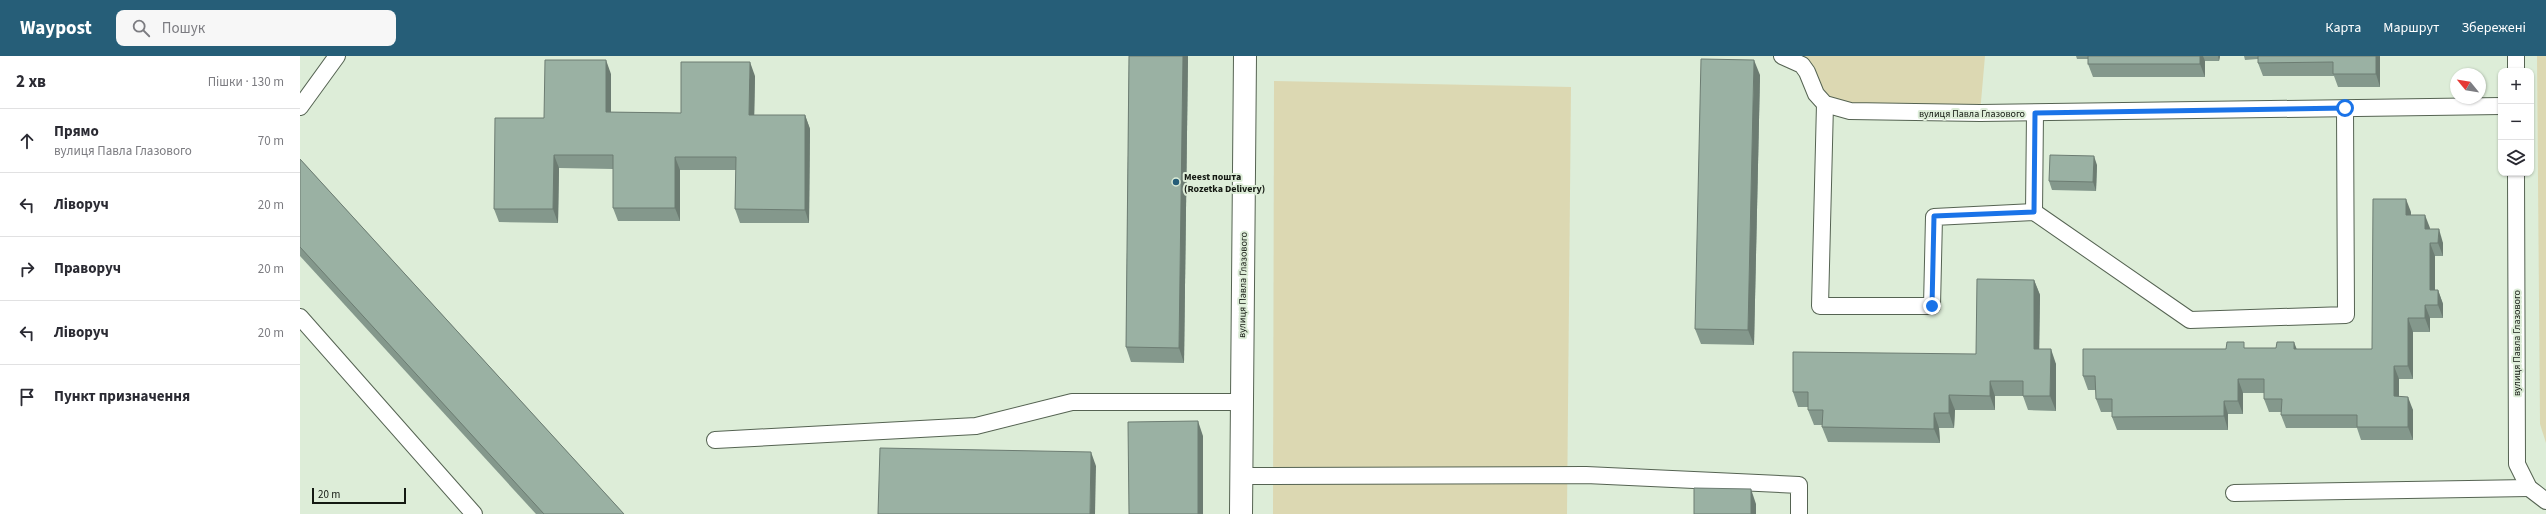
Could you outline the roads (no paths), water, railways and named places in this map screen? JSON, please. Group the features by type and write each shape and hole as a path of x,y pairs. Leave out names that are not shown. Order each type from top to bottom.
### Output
{"street":[{"name":"вулиця Павла Глазового","path":"1241,514 1240,402 1245,56"}],"lane":[{"path":"300,106 337,56"},
{"path":"1782,56 1802,65 1807,72 1816,94 1825,104 1820,306 1932,306 1934,216 2034,212 2190,320 2346,315 2345,108"},
{"path":"2516,56 2516,68"},
{"name":"вулиця Павла Глазового","path":"1825,104 1850,112 2035,113 2498,106"},
{"path":"2034,212 2035,113"},
{"name":"вулиця Павла Глазового","path":"2516,176 2516,451 2521,476 2529,488 2546,501"},
{"path":"300,317 474,514"},
{"path":"715,440 976,426 1072,402 1240,402"},
{"path":"1240,476 1586,475 1799,485 1799,514"},
{"path":"2234,493 2529,488"}],"place":[{"name":"Meest пошта (Rozetka Delivery)","path":"1176,182"}]}
